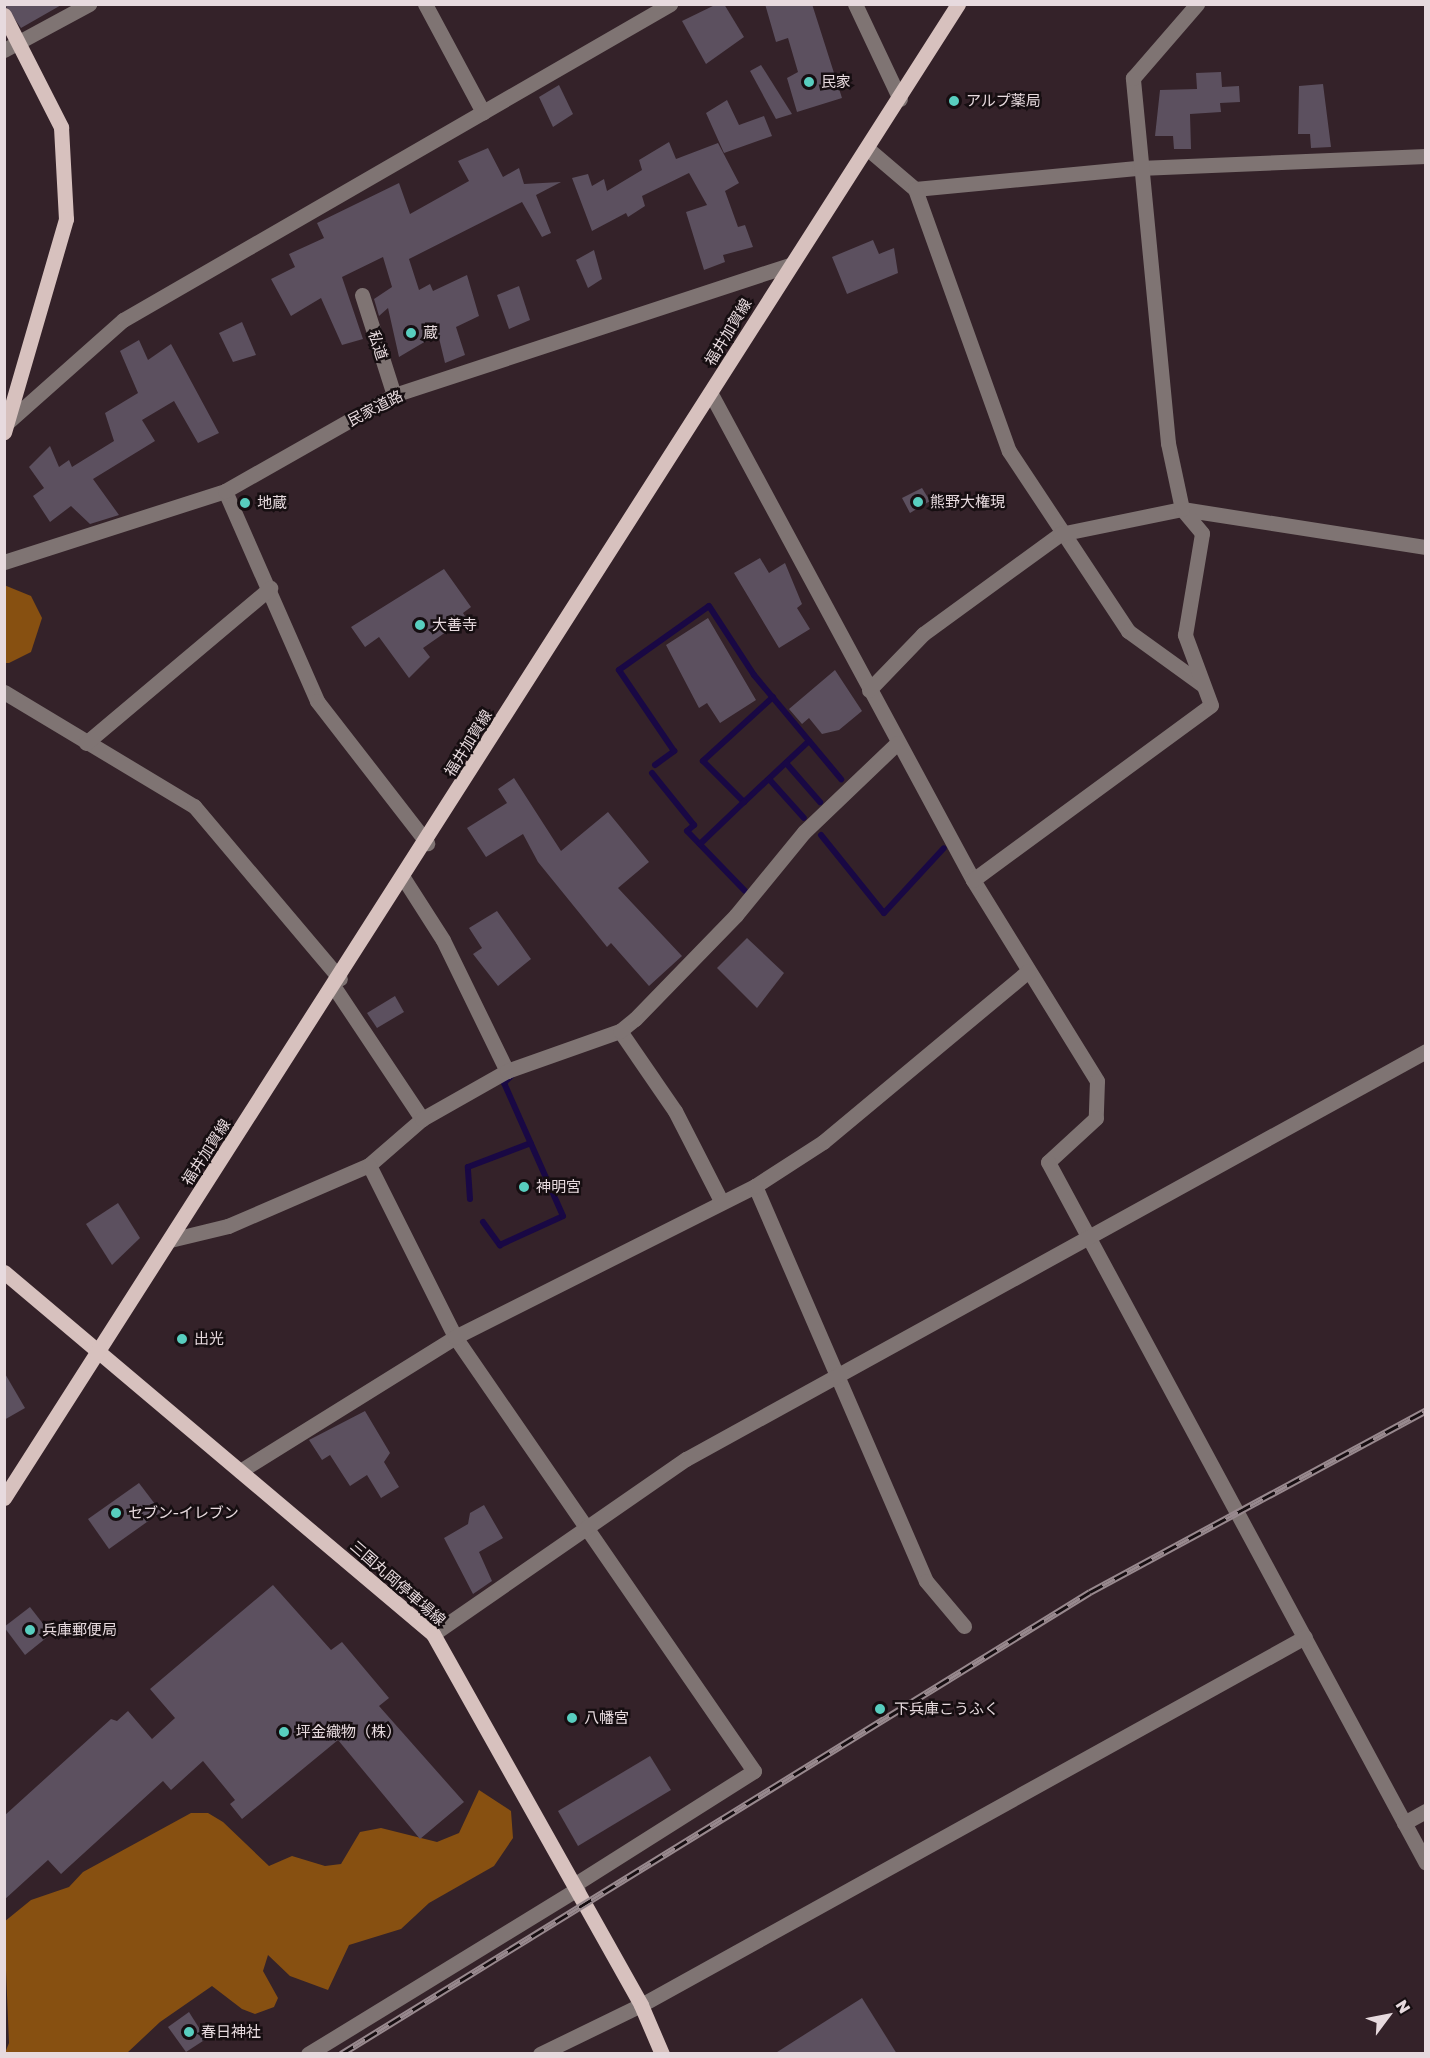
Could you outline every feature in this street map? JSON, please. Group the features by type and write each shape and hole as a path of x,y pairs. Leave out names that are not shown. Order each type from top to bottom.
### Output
{"main road":[{"name":"福井加賀線","path":"4,1498 427,843 790,265 868,149 958,4"},
{"path":"4,15 21,42 61,127 66,219 6,427"},
{"name":"三国丸岡停車場線","path":"4,1272 433,1634 641,2005 662,2054"}],"street":[{"path":"4,50 89,4"},
{"path":"425,4 483,112"},
{"path":"6,427 123,320 670,4"},
{"path":"855,4 900,99"},
{"path":"973,880 1211,705 1185,635 1202,533 1182,509 1168,443 1132,78 1197,4"},
{"path":"868,149 915,189 1009,451 1060,534 1128,631 1203,685"},
{"path":"915,189 1140,168 1425,156"},
{"name":"民家道路","path":"4,562 225,491 394,395 790,265"},
{"name":"私道","path":"362,295 394,395"},
{"path":"711,394 973,880 1097,1081 1096,1118 1048,1162 1425,1863"},
{"path":"225,491 270,588 317,701 427,843"},
{"path":"869,690 923,634 1060,534 1182,509 1357,533 1425,547"},
{"path":"86,743 270,588"},
{"path":"4,692 194,806 337,983 422,1119"},
{"path":"170,1240 228,1226 369,1165 422,1119 507,1071 620,1031 736,915 804,832 897,742"},
{"path":"404,879 443,940 507,1071"},
{"path":"240,1471 455,1337 721,1201 755,1186 823,1142 1028,971"},
{"path":"620,1031 675,1111 721,1201"},
{"path":"433,1634 686,1459 1425,1051"},
{"path":"308,2054 576,1887 754,1771 589,1527 455,1337 369,1165"},
{"path":"755,1186 926,1581 964,1626"},
{"path":"540,2054 641,2005 1305,1637"},
{"path":"1404,1823 1425,1811"}],"shaded area":[{"path":"4,585 31,596 42,618 31,652 9,663 5,663"},
{"path":"479,1790 511,1811 513,1838 494,1866 429,1903 401,1929 349,1945 328,1990 290,1976 268,1955 263,1971 278,1998 274,2007 255,2014 242,2009 212,1986 160,2022 127,2053 5,2053 9,2043 4,1922 31,1900 69,1887 83,1872 191,1813 208,1813 223,1822 269,1866 292,1856 325,1866 341,1864 360,1832 381,1828 437,1842 459,1833"}],"building":[{"path":"4,4 63,4 21,28"},
{"path":"717,4 724,4 744,37 706,64 682,21"},
{"path":"765,4 812,4 842,98 797,112 787,78 798,72 788,38 776,42"},
{"path":"761,65 792,114 776,119 750,71"},
{"path":"1221,72 1222,87 1239,86 1240,102 1220,103 1221,112 1190,114 1191,149 1174,149 1173,136 1155,136 1160,90 1197,89 1196,73"},
{"path":"1323,84 1331,147 1311,148 1310,134 1298,134 1299,86"},
{"path":"559,85 573,114 553,127 539,97"},
{"path":"727,100 739,125 764,116 772,136 724,153 706,113"},
{"path":"669,142 676,159 718,143 739,183 725,191 738,227 745,225 753,247 723,255 725,262 704,270 686,212 707,205 689,173 642,196 645,206 628,217 626,213 592,231 572,178 588,174 592,186 604,179 607,191 642,170 639,160"},
{"path":"488,148 503,177 519,168 524,184 561,182 536,195 551,233 542,237 522,202 409,259 419,290 430,284 433,291 467,275 479,316 456,327 465,355 445,363 438,334 399,357 388,308 379,316 374,299 392,287 383,257 342,277 363,339 342,345 321,298 291,316 271,279 295,267 289,254 324,238 317,223 399,183 410,214 469,181 458,161"},
{"path":"873,240 879,254 894,248 898,273 847,294 832,257"},
{"path":"594,250 602,279 588,288 576,260"},
{"path":"519,286 530,320 509,329 497,295"},
{"path":"242,322 256,355 233,362 219,333"},
{"path":"139,340 148,360 171,344 219,433 198,443 174,401 142,420 155,441 93,479 119,515 90,524 71,506 50,522 33,496 44,488 29,467 50,446 59,467 69,460 72,467 114,441 105,413 138,393 120,351"},
{"path":"922,488 930,501 910,513 902,498"},
{"path":"760,558 769,573 785,563 802,604 797,608 810,629 779,648 734,573"},
{"path":"444,569 471,607 463,613 466,618 423,648 430,657 409,678 379,637 365,647 351,627"},
{"path":"708,618 756,700 720,723 707,703 699,708 666,645"},
{"path":"835,670 862,711 839,730 822,734 809,718 802,724 789,709"},
{"path":"514,778 561,851 608,812 649,862 618,888 682,956 649,986 611,943 607,947 538,862 523,834 486,857 467,828 507,803 498,789"},
{"path":"497,911 531,959 498,986 473,954 482,948 469,928"},
{"path":"747,938 784,973 757,1008 717,968"},
{"path":"395,996 404,1012 377,1028 367,1013"},
{"path":"118,1203 140,1238 112,1265 86,1224"},
{"path":"4,1372 25,1408 4,1420"},
{"path":"365,1411 390,1453 384,1462 399,1487 381,1498 367,1475 350,1486 330,1455 322,1460 309,1440"},
{"path":"139,1483 161,1512 109,1549 88,1519"},
{"path":"484,1505 503,1538 479,1552 492,1581 473,1594 444,1538 468,1524 470,1513"},
{"path":"273,1585 331,1650 342,1642 389,1698 379,1706 464,1802 420,1839 338,1740 242,1819 230,1804 235,1800 203,1761 171,1790 163,1781 61,1874 48,1860 4,1900 4,1816 111,1719 117,1721 128,1711 152,1739 175,1718 150,1689"},
{"path":"30,1607 51,1634 25,1655 4,1627"},
{"path":"650,1756 671,1790 578,1846 558,1811"},
{"path":"862,1998 897,2054 774,2054"},
{"path":"189,2012 206,2039 186,2052 168,2027"}],"waterway":[{"path":"655,765 674,751 619,670 709,606 754,675 841,779"},
{"path":"773,697 703,761 744,802 809,741"},
{"path":"786,763 820,802"},
{"path":"652,773 694,825 687,831 745,891"},
{"path":"769,779 804,818"},
{"path":"700,844 744,802"},
{"path":"821,835 884,913 944,848"},
{"path":"483,1222 500,1245 563,1216 504,1083 511,1076"},
{"path":"470,1199 468,1167 531,1143"}],"railway":[{"path":"341,2054 1090,1592 1426,1410"}],"place":[{"name":"民家","path":"809,82"},
{"name":"アルプ薬局","path":"954,101"},
{"name":"蔵","path":"411,333"},
{"name":"熊野大権現","path":"918,502"},
{"name":"地蔵","path":"245,503"},
{"name":"大善寺","path":"420,625"},
{"name":"神明宮","path":"524,1187"},
{"name":"出光","path":"182,1339"},
{"name":"セブン-イレブン","path":"116,1513"},
{"name":"兵庫郵便局","path":"30,1630"},
{"name":"下兵庫こうふく","path":"880,1709"},
{"name":"八幡宮","path":"572,1718"},
{"name":"坪金織物（株）","path":"284,1732"},
{"name":"春日神社","path":"189,2032"}]}
